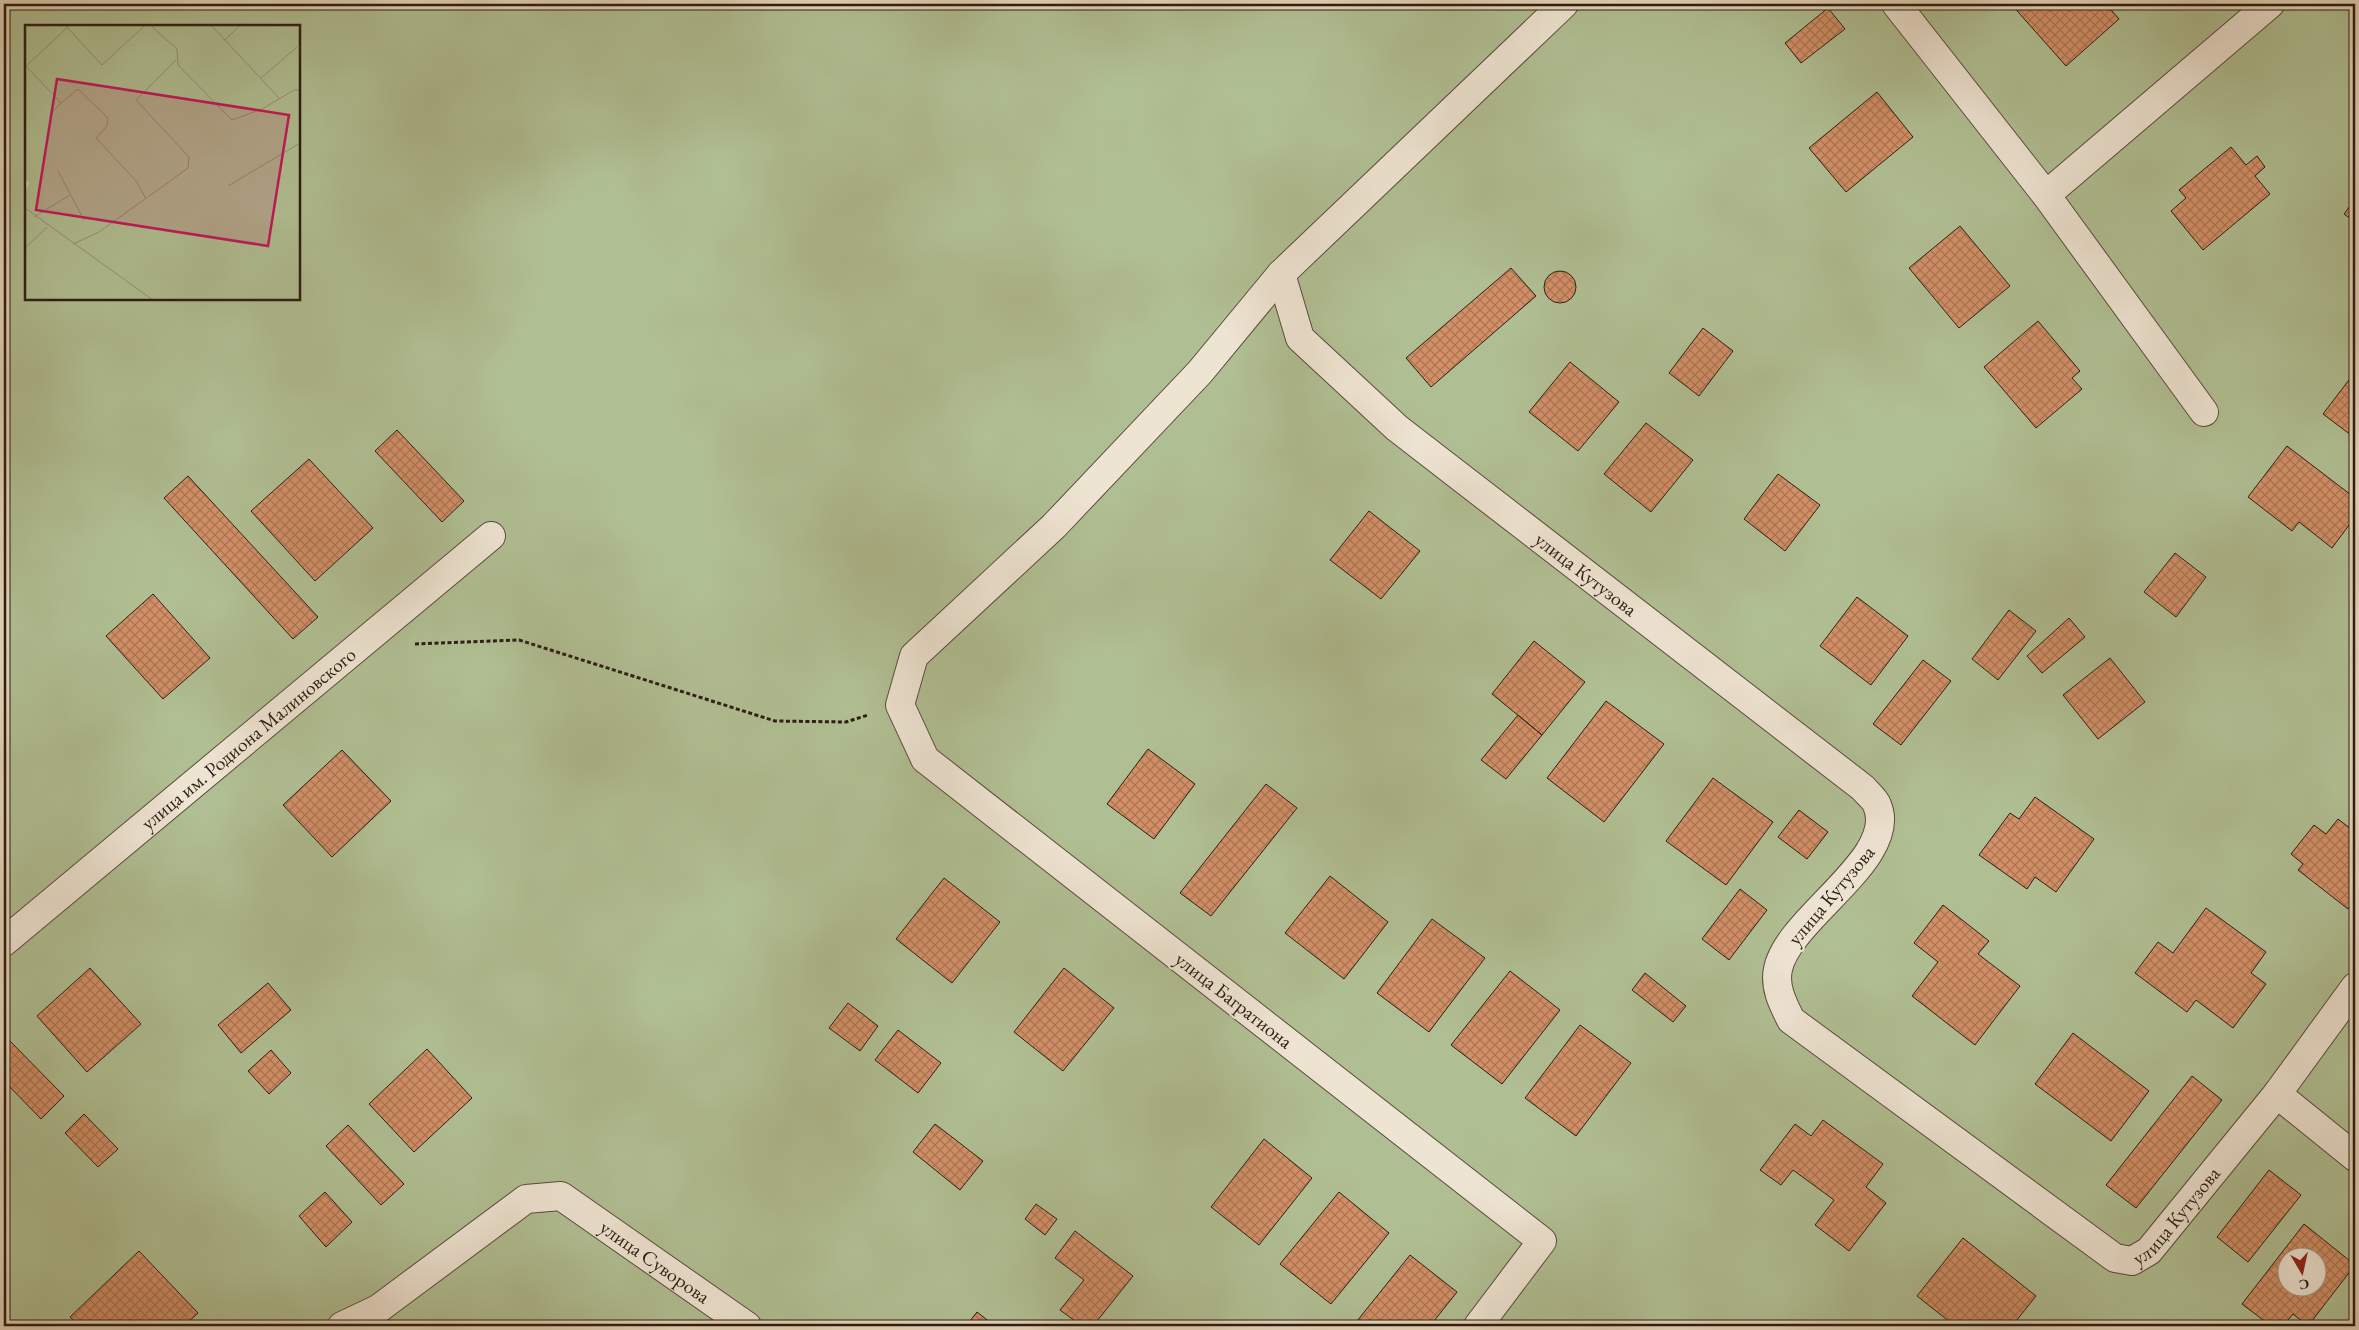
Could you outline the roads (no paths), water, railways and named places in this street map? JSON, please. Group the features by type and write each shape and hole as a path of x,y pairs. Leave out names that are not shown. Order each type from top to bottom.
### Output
{"street":[{"path":"1281,274 1564,4"},
{"path":"1896,4 2046,195 2204,412"},
{"path":"2046,195 2270,4"},
{"name":"улица Багратиона","path":"1281,274 1200,372 1054,526 914,656 900,705 925,759 1542,1242 1478,1326"},
{"name":"улица Кутузова","path":"1281,274 1300,338 1397,428 1863,788 1878,805 1880,827 1875,844 1856,870 1788,943 1778,969 1779,996 1791,1020 2115,1258 2132,1261 2149,1251 2277,1094 2355,987"},
{"name":"улица им. Родиона Малиновского","path":"4,942 491,536"},
{"path":"2277,1094 2355,1156"},
{"name":"улица Суворова","path":"342,1326 378,1309 526,1199 561,1196 747,1326"}]}
